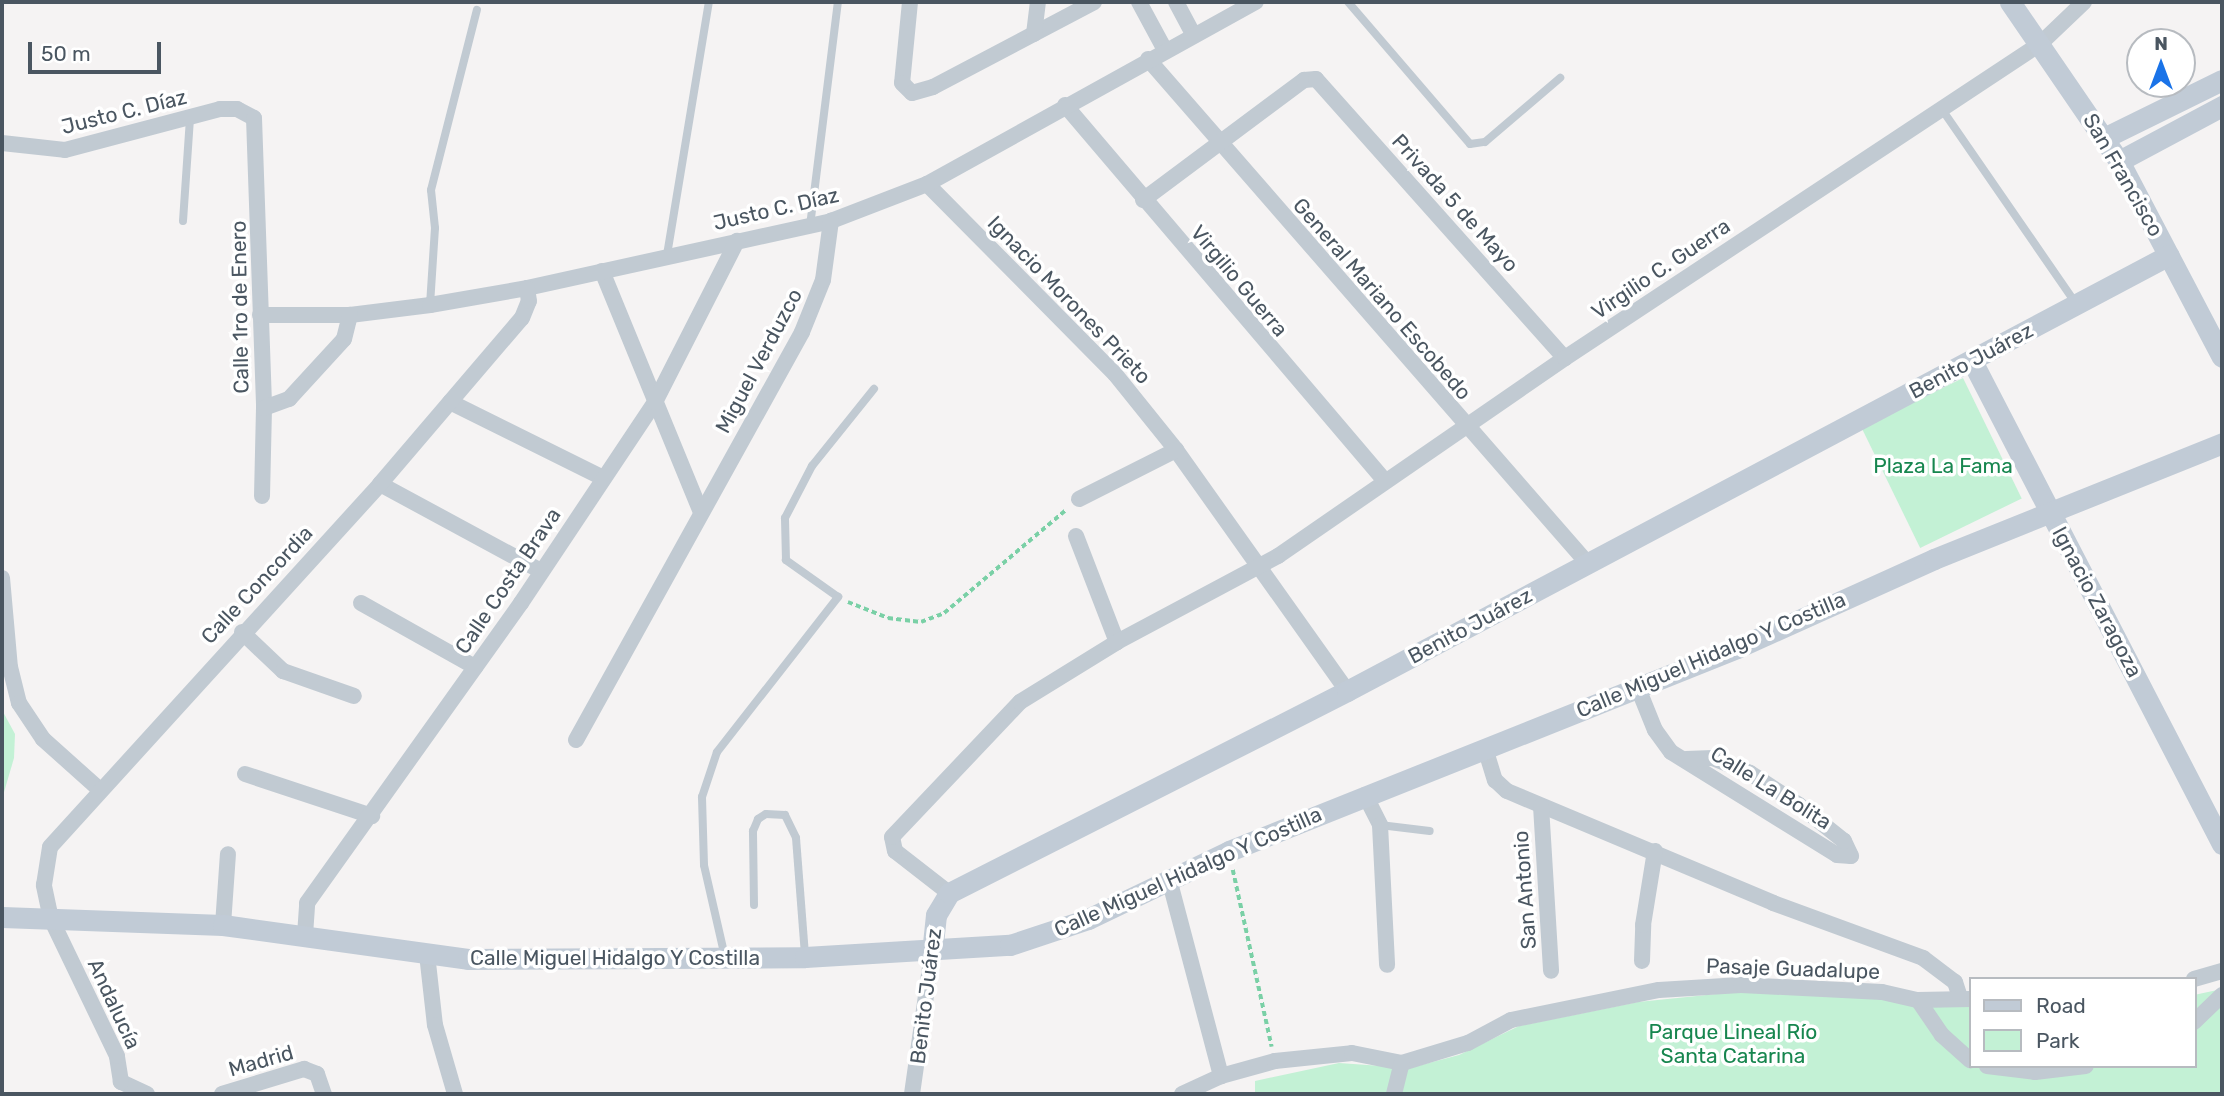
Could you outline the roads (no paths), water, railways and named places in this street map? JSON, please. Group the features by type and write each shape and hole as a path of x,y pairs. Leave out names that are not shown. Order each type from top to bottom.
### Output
{"street":[{"path":"910,2 902,83 907,92 933,87 1094,2"},
{"path":"1034,34 1038,2"},
{"path":"1139,2 1165,50"},
{"path":"1176,2 1194,36"},
{"name":"Justo C. Díaz","path":"260,315 350,315 430,305 527,288 831,220 927,184 1148,59 1256,2"},
{"name":"San Francisco","path":"2010,2 2119,161 2222,357"},
{"name":"Virgilio C. Guerra","path":"1256,568 2040,44 2084,2"},
{"name":"General Mariano Escobedo","path":"1148,59 1465,428 1588,564"},
{"name":"Privada 5 de Mayo","path":"1220,142 1312,77 1565,359"},
{"path":"2104,138 2222,80"},
{"name":"Virgilio Guerra","path":"1065,105 1384,481"},
{"path":"2119,161 2222,106"},
{"name":"Justo C. Díaz","path":"2,143 65,150 190,117 237,109 254,118"},
{"name":"Calle 1ro de Enero","path":"254,118 264,408 262,496"},
{"path":"1143,200 1220,142"},
{"name":"Ignacio Morones Prieto","path":"927,184 1115,374 1176,450 1256,568 1347,691"},
{"name":"Miguel Verduzco","path":"576,740 815,306 823,280 831,220"},
{"name":"Calle Costa Brava","path":"304,936 307,903 372,816 655,402 737,242"},
{"name":"Benito Juárez","path":"912,1094 936,915 949,893 1347,691 2169,255"},
{"path":"602,271 701,512"},
{"name":"Calle Concordia","path":"51,919 44,885 50,847 99,789 380,484 522,318 529,301 527,288"},
{"path":"264,408 289,400 344,339 350,315"},
{"name":"Ignacio Zaragoza","path":"1972,360 2049,513 2220,832"},
{"path":"450,402 603,478"},
{"name":"Calle Miguel Hidalgo Y Costilla","path":"2,917 223,925 427,954 535,961 932,953 1010,945 1088,919 1229,850 1638,688 2049,513 2222,443"},
{"path":"1079,499 1176,450"},
{"path":"380,484 541,571"},
{"path":"1076,536 1117,642"},
{"path":"949,893 890,843 977,743 1020,702 1117,642 1256,568"},
{"path":"2,578 10,667 19,703 43,739 99,789"},
{"path":"361,604 475,667"},
{"path":"242,632 283,671 354,696"},
{"path":"1638,688 1655,730 1679,755 1713,758 1768,785 1756,804"},
{"name":"Pasaje Guadalupe","path":"1182,1094 1221,1076 1275,1061 1352,1053 1402,1063 1468,1043 1511,1020 1659,990 1754,986 1882,992 1917,1000 1965,998 1955,982 1923,958 1773,903 1499,786 1485,748"},
{"name":"Calle La Bolita","path":"1679,755 1837,855 1849,858 1844,841 1768,785"},
{"path":"245,774 372,816"},
{"path":"1365,795 1380,825 1387,965"},
{"name":"San Antonio","path":"1541,806 1552,971"},
{"path":"1642,961 1643,925 1655,851"},
{"path":"223,925 228,854"},
{"path":"1169,878 1221,1076"},
{"name":"Andalucía","path":"51,919 117,1056 121,1088 147,1094"},
{"path":"427,954 435,1024 455,1094"},
{"path":"2196,978 2222,971"},
{"path":"2196,1020 2222,995"},
{"path":"1917,1000 1942,1035 1968,1058"},
{"path":"1394,1094 1402,1063"},
{"path":"2003,1068 2035,1072 2069,1068"},
{"name":"Madrid","path":"222,1094 312,1070 324,1094"}],"lane":[{"path":"667,255 709,2"},
{"path":"810,226 838,2"},
{"path":"1348,2 1470,144 1485,142 1560,78"},
{"path":"430,305 435,228 431,190 477,10"},
{"path":"1941,108 2077,304"},
{"path":"183,221 190,117"},
{"path":"725,957 708,892 702,797 717,752 838,597 786,560 785,518 812,466 874,388"},
{"path":"754,905 753,831 758,819 777,813 785,815 794,829 806,957"},
{"path":"1380,825 1430,831"}],"park label":[{"name":"Plaza La Fama","path":"1943,466"},
{"name":"Parque Lineal Río Santa Catarina","path":"1733,1044"}]}
